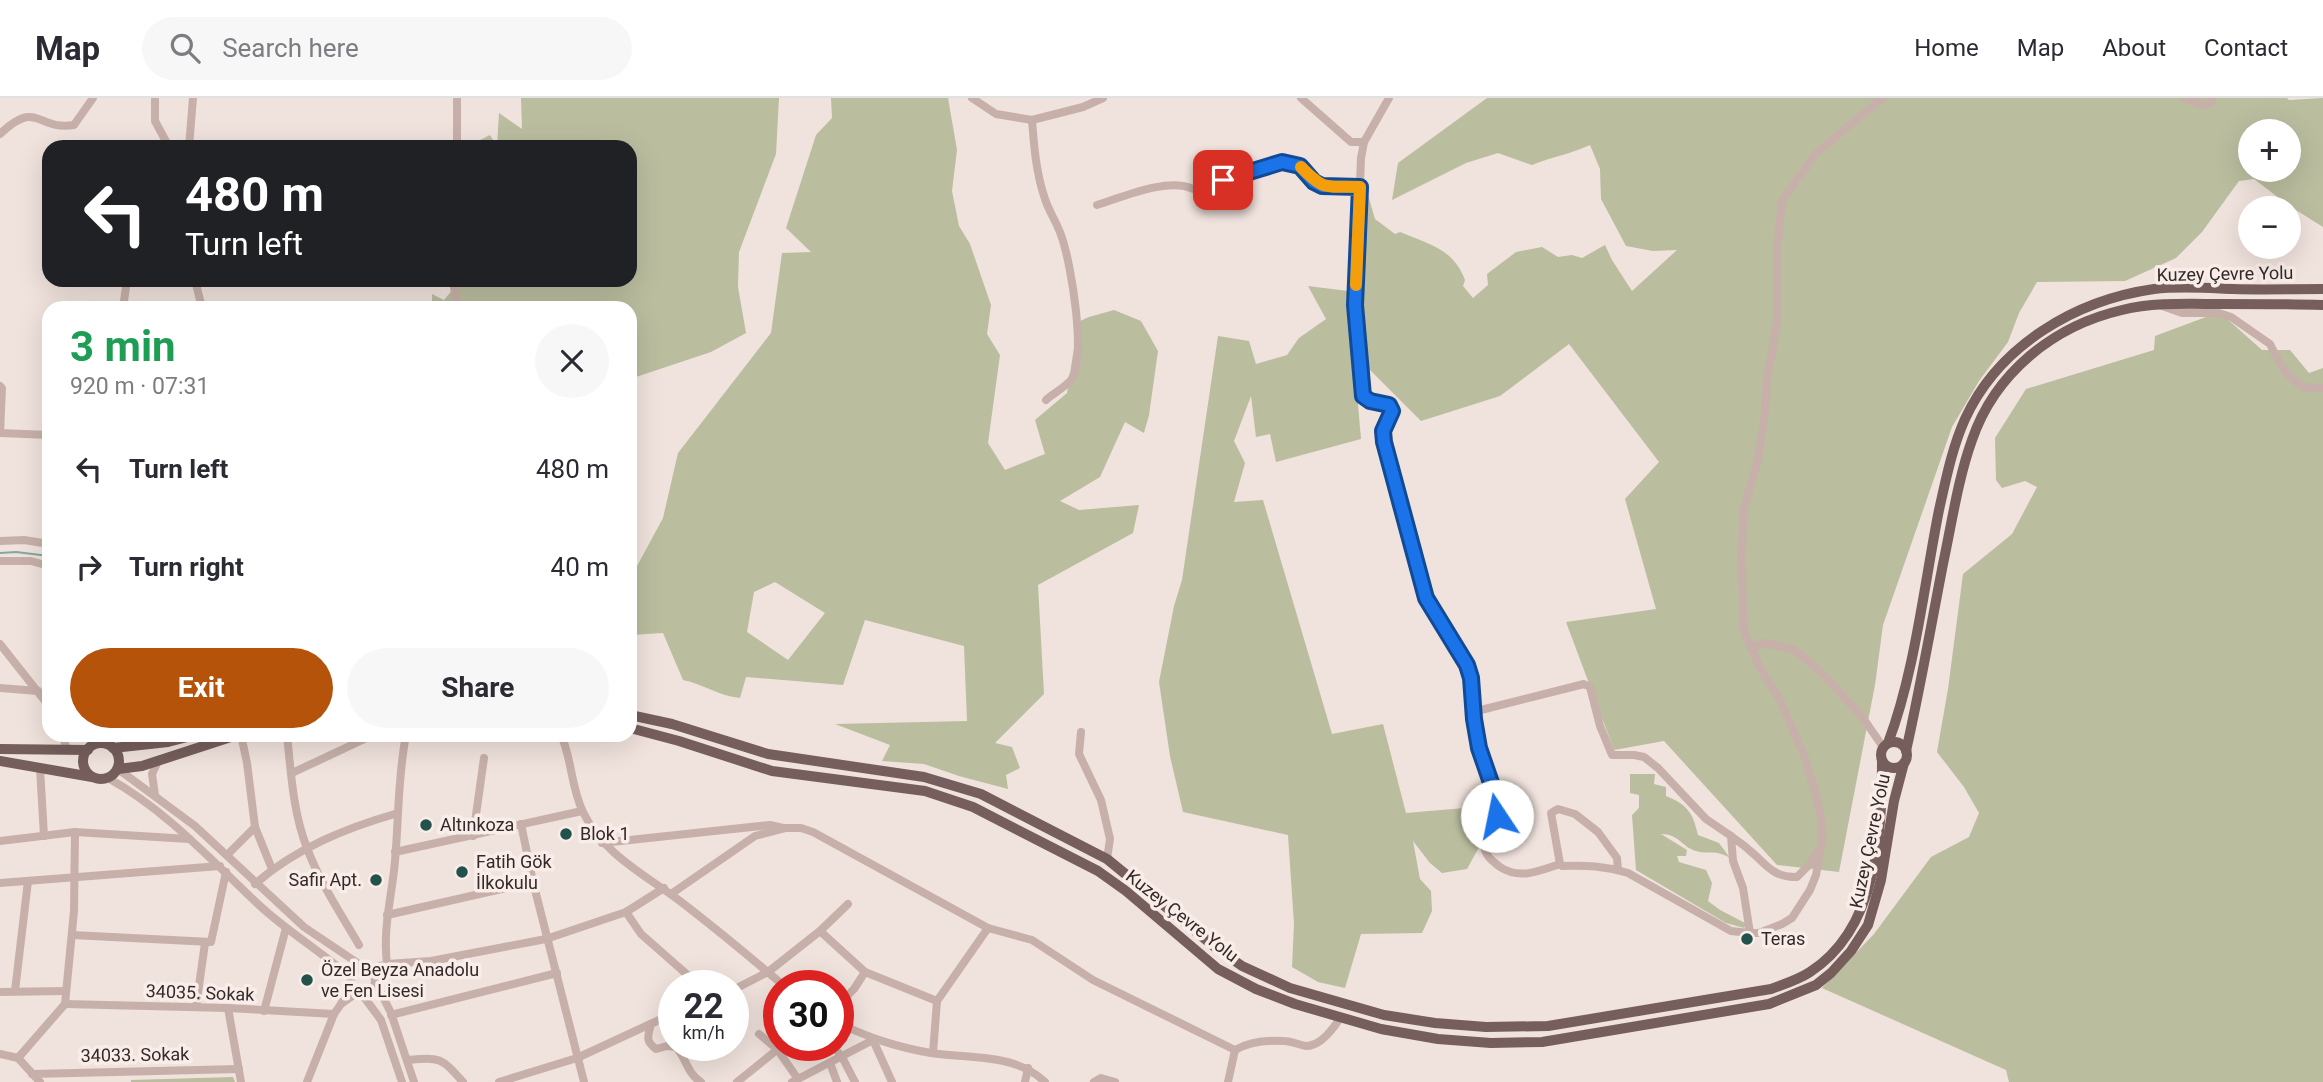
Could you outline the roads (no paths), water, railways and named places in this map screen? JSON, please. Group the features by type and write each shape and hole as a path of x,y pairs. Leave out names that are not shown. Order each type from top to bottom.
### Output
{"main road":[{"name":"Kuzey Çevre Yolu","path":"1886,745 1900,708 1936,524 1954,448 1965,417 2004,362 2028,340 2057,321 2116,296 2172,288 2323,289"},
{"name":"Kuzey Çevre Yolu","path":"1906,751 1963,468 1983,413 2012,372 2030,354 2056,336 2097,316 2124,309 2158,305 2323,304"},
{"name":"Kuzey Çevre Yolu","path":"637,716 672,724 768,754 924,777 981,794 1107,859 1215,947 1242,966 1290,988 1384,1014 1435,1023 1505,1028 1548,1026 1771,989 1793,982 1812,971 1837,949 1851,929 1869,885 1882,804 1882,760"},
{"name":"Kuzey Çevre Yolu","path":"637,730 772,771 925,791 973,807 1098,871 1218,969 1256,989 1295,1004 1381,1029 1456,1041 1490,1043 1542,1042 1769,1004 1816,985 1851,951 1868,925 1881,880 1904,763"},
{"path":"0,749 88,750 99,744 168,742"},
{"path":"0,761 100,779 107,778 118,769 142,766 217,742"},
{"path":"111,743 119,759 118,769"},
{"path":"1899,743 1906,751 1904,763 1892,767 1882,760 1881,753 1886,745 1899,743"},
{"path":"88,750 84,764 92,777"}],"street":[{"path":"0,134 16,117 28,114 59,125 74,124 93,98"},
{"path":"190,140 193,98"},
{"path":"457,98 457,140"},
{"path":"972,98 996,114 1032,120 1083,107 1103,98"},
{"path":"1301,98 1351,142 1364,142"},
{"path":"1389,98 1364,142 1361,158 1355,305 1363,396 1370,401 1389,405 1392,411 1383,431 1383,438 1426,598 1467,665 1471,678 1479,748 1498,803 1497,816 1485,850 1488,858 1508,872 1528,875 1560,864 1591,865 1619,870 1731,931 1750,933 1759,933 1792,918 1810,890 1816,875 1822,843 1821,817 1803,753 1779,698 1744,632 1741,556 1744,508 1758,460 1768,368 1778,317 1777,249 1782,201 1817,152 1883,98"},
{"path":"2185,98 2194,99 2202,105 2211,103 2212,98"},
{"path":"156,99 155,121 165,140"},
{"path":"1032,120 1034,154 1040,181 1045,202 1062,237 1077,310 1076,363 1071,379 1046,400"},
{"path":"1097,205 1136,192 1171,185 1193,189 1282,162 1300,166 1314,182 1322,186 1360,187"},
{"path":"2158,305 2182,313 2219,313 2231,317 2270,344 2280,365 2290,377 2304,387 2323,388"},
{"path":"0,386 0,433 42,435"},
{"path":"0,541 42,543"},
{"path":"0,561 31,561 42,564"},
{"path":"1751,648 1765,643 1795,650 1823,674 1886,745"},
{"path":"0,644 42,696"},
{"path":"1473,712 1584,684 1590,687 1600,726 1612,755 1644,757 1658,768 1706,819 1751,851 1767,868 1786,877 1797,877 1811,863 1822,843"},
{"path":"0,688 38,691"},
{"path":"1080,732 1079,754 1101,800 1110,839 1107,859"},
{"path":"64,742 67,749"},
{"path":"241,742 247,763 256,827 272,869"},
{"path":"288,742 294,796 306,847 325,887 359,945"},
{"path":"292,773 358,742"},
{"path":"341,1004 359,992 369,992 387,964 384,942 405,742"},
{"path":"563,742 582,811 602,843 737,945 766,970"},
{"path":"472,836 484,758"},
{"path":"155,795 152,774 158,761"},
{"path":"40,768 44,836"},
{"path":"118,769 195,826 304,927 367,969 376,981 391,1015 414,1082"},
{"path":"107,778 152,808 223,869 286,929 329,959 351,979 352,987 381,1020 402,1082"},
{"path":"1560,864 1551,813 1558,809 1575,814 1598,832 1617,858 1619,870"},
{"path":"395,852 582,811"},
{"path":"255,884 272,869 306,847 398,813"},
{"path":"522,824 533,882 584,1082"},
{"path":"602,843 770,825 801,828 813,832 988,928 1032,940 1093,980 1235,1050"},
{"path":"227,855 256,827"},
{"path":"307,1082 334,1014 357,970 387,964 431,961 548,938 626,912 667,891 755,836 786,828"},
{"path":"18,1058 65,1004 76,877 75,832"},
{"path":"0,841 75,832 189,839"},
{"path":"1731,836 1733,861 1743,888 1750,933"},
{"path":"0,883 223,869"},
{"path":"72,935 211,942 223,869"},
{"path":"15,991 28,881"},
{"path":"387,915 533,882"},
{"path":"771,970 820,931 848,904"},
{"path":"626,912 641,934 682,970"},
{"path":"933,1053 937,1001 988,928"},
{"path":"264,1011 286,929"},
{"path":"820,931 865,972 937,1001"},
{"path":"196,1007 205,943"},
{"path":"854,989 865,972"},
{"path":"391,1015 557,973"},
{"path":"0,992 66,991"},
{"name":"34035. Sokak","path":"65,1004 334,1014"},
{"path":"228,1008 241,1082"},
{"path":"1228,1082 1235,1050 1246,1044 1277,1041 1313,1045 1333,1030 1340,1018"},
{"path":"499,1082 577,1058 658,1021"},
{"path":"651,1024 647,1039 649,1044 656,1049 676,1047 685,1058 691,1076 701,1082"},
{"path":"854,1031 873,1040 933,1053 1014,1063 1028,1068 1045,1082"},
{"path":"759,1034 763,1036"},
{"path":"854,1051 873,1040"},
{"path":"873,1040 892,1082"},
{"path":"0,1054 18,1058 40,1082"},
{"path":"407,1060 440,1059 448,1064 463,1082"},
{"path":"737,1082 763,1061"},
{"path":"786,1061 795,1080 835,1061"},
{"path":"844,1061 855,1082"},
{"path":"830,1063 837,1082"},
{"path":"1026,1082 1028,1068"},
{"name":"34033. Sokak","path":"32,1074 239,1069"},
{"path":"1094,1082 1101,1079 1115,1082"}],"waterway":[{"path":"0,553 42,555"}],"place":[{"name":"Altınkoza","path":"426,825"},
{"name":"Blok 1","path":"566,834"},
{"name":"Fatih Gök İlkokulu","path":"462,872"},
{"name":"Safir Apt.","path":"376,880"},
{"name":"Teras","path":"1747,939"},
{"name":"Özel Beyza Anadolu ve Fen Lisesi","path":"307,980"}]}
